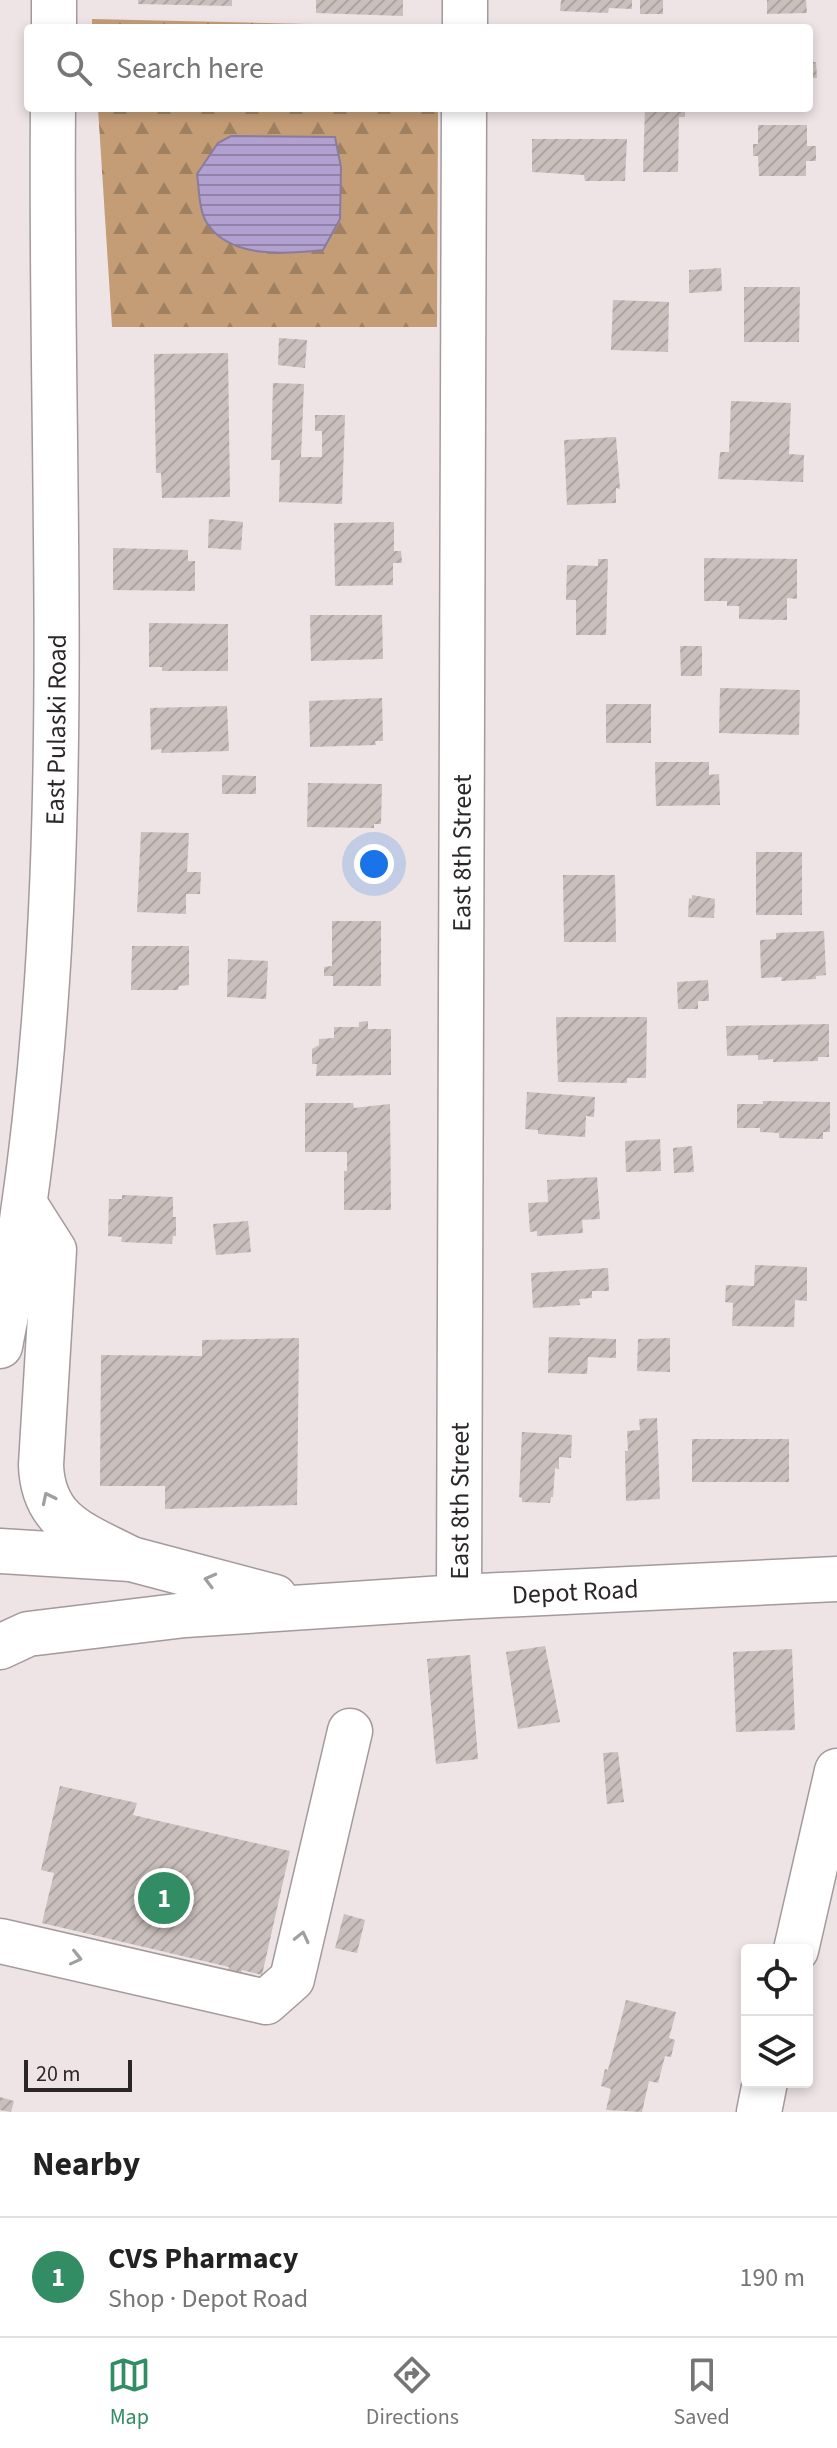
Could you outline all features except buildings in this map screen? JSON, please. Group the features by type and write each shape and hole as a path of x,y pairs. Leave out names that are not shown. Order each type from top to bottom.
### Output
{"street":[{"path":"54,0 54,24"},
{"path":"465,0 465,24"},
{"name":"East Pulaski Road","path":"2,1325 19,1179 43,1036 53,840 56,644 53,112"},
{"name":"East 8th Street","path":"459,1597 464,112"},
{"path":"19,1179 54,1250 41,1487 52,1509 67,1524 131,1559"},
{"name":"Depot Road","path":"0,1551 131,1559 312,1606"},
{"name":"Depot Road","path":"0,1647 28,1634 185,1615 459,1597 837,1579"},
{"path":"0,1941 266,2002 292,1979 350,1731"},
{"path":"797,1944 837,1771"},
{"path":"759,2112 764,2088"}],"green space":[{"path":"92,19 308,24 92,24"},
{"path":"98,112 438,112 437,327 112,327"}],"shaded area":[{"path":"231,136 335,137 341,167 340,219 323,250 260,252 230,243 217,235 207,223 201,206 197,174 218,143"}],"place":[{"name":"CVS Pharmacy","path":"164,1898"}]}
